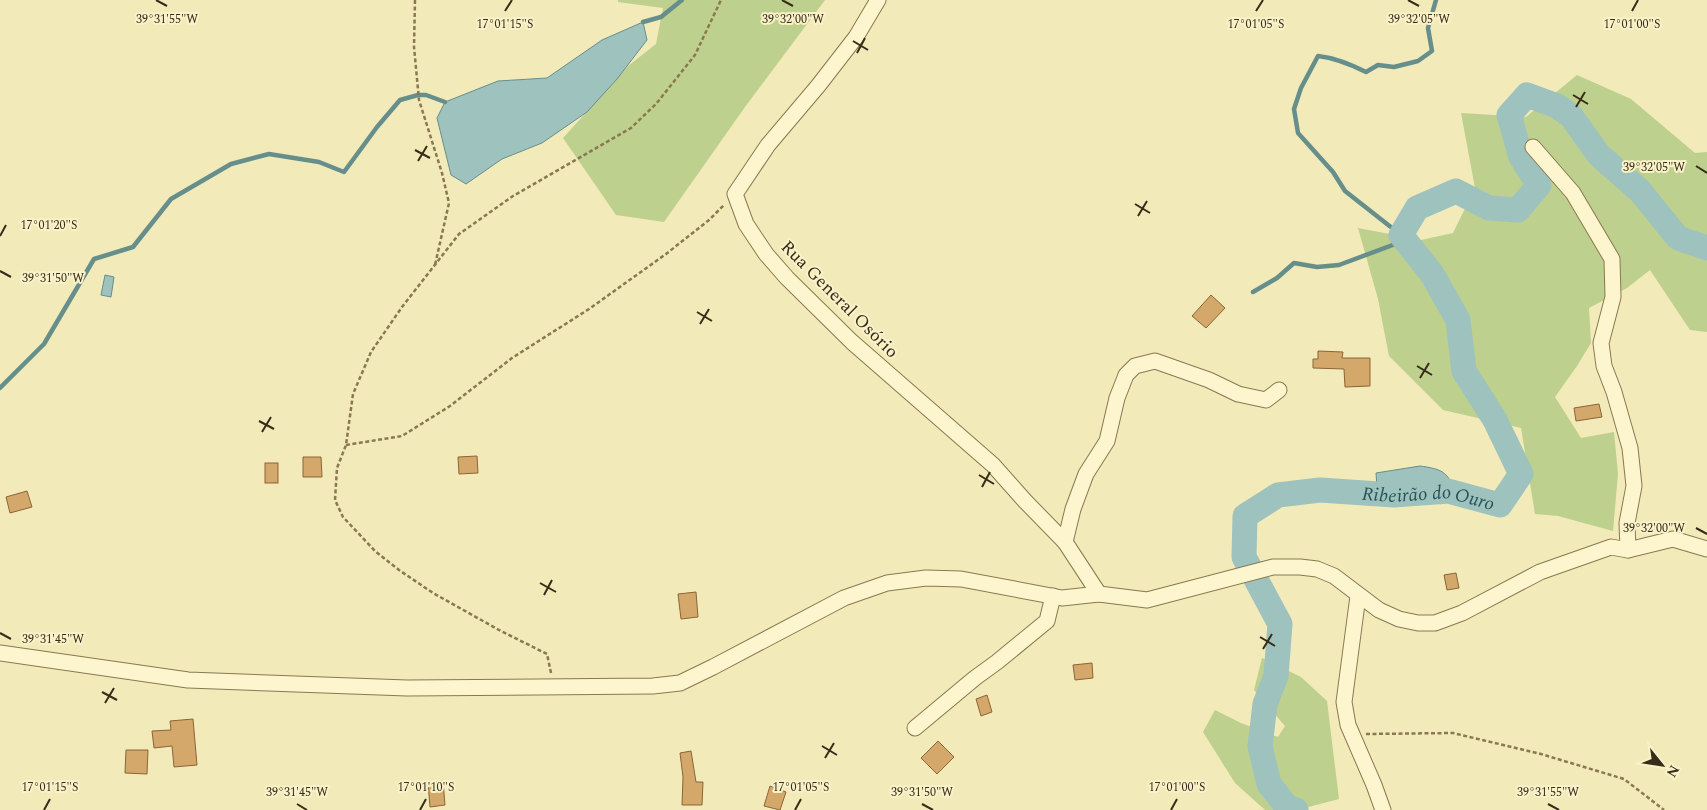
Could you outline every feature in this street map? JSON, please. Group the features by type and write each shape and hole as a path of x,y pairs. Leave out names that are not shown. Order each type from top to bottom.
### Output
{"street":[{"path":"735,194 768,145 856,37 878,0"},
{"path":"1533,148 1573,193 1612,259 1613,297 1601,343 1604,366 1614,392 1630,448 1634,486 1627,523 1628,550"},
{"name":"Rua General Osório","path":"735,194 746,224 766,254 787,278 852,342 993,465 1065,542 1099,594"},
{"path":"1065,542 1073,509 1086,474 1107,441 1117,398 1126,375 1135,366 1155,361 1209,380 1238,394 1266,400 1279,390"},
{"path":"0,654 188,680 407,688 645,686 680,683 844,598 886,583 926,578 961,579 1062,598 1099,594 1147,600 1273,567 1292,566 1317,569 1334,576 1379,610 1399,619 1418,623 1435,623 1462,613 1540,572 1611,547 1628,550 1673,539 1707,549"},
{"path":"915,728 1047,622 1053,596"},
{"path":"1358,596 1344,702 1348,725 1383,810"}],"path":[{"path":"415,0 414,47 419,100 442,173 449,203 435,266"},
{"path":"554,687 547,654 433,593 375,551 343,517 335,500 336,468 346,445 353,394 371,352 402,307 460,234 514,196 631,128 656,104 695,55 721,0"},
{"path":"346,445 402,436 450,406 512,358 588,309 666,254 709,220 735,194"},
{"path":"1352,734 1453,734 1541,754 1624,779 1664,810"}],"green space":[{"path":"618,0 825,0 745,107 664,222 616,215 563,138 628,66 656,44 663,8 618,2"},
{"path":"1577,75 1631,99 1695,153 1707,152 1707,332 1690,330 1650,270 1627,288 1589,308 1591,343 1555,397 1581,438 1614,432 1618,474 1613,531 1558,516 1535,514 1521,428 1443,410 1389,356 1378,299 1358,228 1421,240 1453,233 1475,188 1461,113 1526,117"},
{"path":"1262,658 1301,677 1327,701 1339,799 1297,810 1265,810 1235,783 1203,732 1215,710 1241,723 1278,737 1285,726 1254,690"}],"water":[{"path":"643,22 647,40 617,79 587,112 542,143 502,159 466,184 451,175 437,118 445,102 498,81 547,78 602,40"},
{"path":"105,275 114,277 111,297 101,295"},
{"path":"1420,466 1443,472 1450,480 1455,492 1441,504 1429,496 1391,505 1378,502 1376,473"}],"building":[{"path":"1211,295 1225,308 1206,328 1192,316"},
{"path":"1318,351 1343,352 1342,358 1370,358 1370,386 1345,387 1344,369 1313,368 1313,359 1318,359"},
{"path":"1599,404 1602,417 1576,421 1574,408"},
{"path":"477,456 478,473 459,474 458,457"},
{"path":"303,457 321,457 322,477 303,477"},
{"path":"265,463 278,463 278,483 265,483"},
{"path":"27,491 32,507 10,513 6,497"},
{"path":"1456,573 1459,588 1447,590 1444,575"},
{"path":"696,592 698,617 681,619 678,594"},
{"path":"1092,663 1093,678 1075,680 1073,665"},
{"path":"987,695 992,712 981,716 976,699"},
{"path":"193,719 197,765 174,767 172,746 154,748 152,731 171,730 170,721"},
{"path":"938,741 954,757 937,774 921,758"},
{"path":"126,750 148,750 147,774 125,773"},
{"path":"691,751 696,782 703,782 702,805 682,805 683,777 680,753"},
{"path":"443,781 445,805 430,807 428,783"},
{"path":"770,786 786,792 780,810 764,806"}],"waterway":[{"path":"643,22 661,17 682,0"},
{"path":"1401,235 1345,191 1333,172 1298,133 1294,109 1301,88 1318,56 1331,58 1366,72 1378,65 1394,67 1418,61 1432,51 1428,28 1436,0"},
{"path":"0,388 44,344 94,259 133,247 171,199 231,164 269,154 319,162 344,172 377,127 400,100 418,95 426,95 445,102"},
{"name":"Ribeirão do Ouro","path":"1296,810 1287,807 1269,784 1260,746 1265,704 1276,676 1280,624 1244,557 1245,516 1278,495 1320,490 1394,495 1448,491 1500,505 1521,474 1495,420 1464,371 1458,320 1432,274 1401,235 1417,208 1456,191 1489,208 1518,210 1539,185 1521,157 1509,115 1527,95 1557,106 1571,116 1599,155 1640,191 1678,238 1707,248"},
{"path":"1253,292 1277,278 1294,263 1317,267 1339,265 1406,240"}]}
